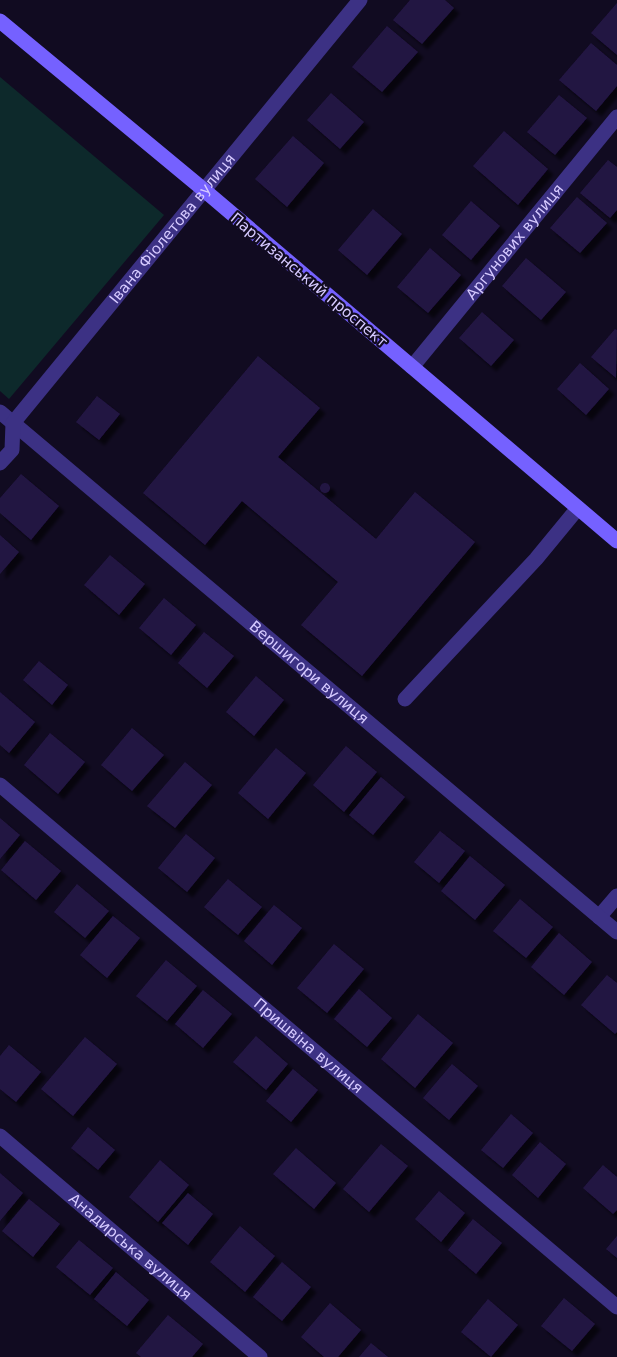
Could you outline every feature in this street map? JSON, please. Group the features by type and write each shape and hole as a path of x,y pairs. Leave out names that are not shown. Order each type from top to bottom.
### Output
{"street":[{"name":"Івана Фіолетова вулиця","path":"13,423 360,0"},
{"name":"Партизанський проспект","path":"0,21 204,190 578,508 616,537"},
{"name":"Аргунових вулиця","path":"412,367 617,117"},
{"name":"Вершигори вулиця","path":"0,412 617,932"},
{"path":"0,463 12,450 13,423"},
{"path":"405,699 536,559 578,508"},
{"name":"Пришвіна вулиця","path":"0,785 617,1307"},
{"path":"599,917 617,896"},
{"name":"Анадирська вулиця","path":"0,1136 260,1357"}],"green space":[{"path":"0,77 164,215 9,399 0,391"}],"building":[{"path":"410,0 445,0 454,8 422,44 393,20"},
{"path":"617,3 617,55 591,33"},
{"path":"387,26 418,52 382,92 352,67"},
{"path":"591,43 617,65 617,86 596,111 559,80"},
{"path":"331,93 364,122 340,149 307,120"},
{"path":"559,95 587,118 555,155 527,132"},
{"path":"504,131 548,169 518,205 473,166"},
{"path":"293,136 324,163 287,207 255,179"},
{"path":"608,160 617,167 617,210 610,218 580,193"},
{"path":"577,197 607,223 580,253 550,228"},
{"path":"471,201 500,226 471,260 442,235"},
{"path":"373,209 402,234 367,275 338,250"},
{"path":"430,248 461,275 428,313 397,287"},
{"path":"526,258 566,292 541,320 502,286"},
{"path":"482,312 514,340 491,366 459,338"},
{"path":"615,329 617,330 616,378 591,357"},
{"path":"258,356 320,408 278,457 376,539 415,492 475,542 362,676 301,625 338,582 242,501 205,545 143,493"},
{"path":"580,363 609,389 586,415 557,389"},
{"path":"97,396 120,414 99,440 76,422"},
{"path":"21,474 59,506 31,540 0,513 0,498"},
{"path":"325,483 329,484 329,492 325,493 321,492 320,488 321,484"},
{"path":"0,535 19,552 0,574"},
{"path":"110,555 145,584 119,615 84,585"},
{"path":"164,598 196,625 171,655 139,628"},
{"path":"204,632 234,656 207,688 178,663"},
{"path":"39,661 68,685 52,705 23,680"},
{"path":"256,676 284,700 254,736 226,712"},
{"path":"0,692 35,722 9,753 0,745"},
{"path":"132,728 164,755 132,791 101,765"},
{"path":"50,733 85,762 58,794 24,765"},
{"path":"346,746 377,772 344,812 313,785"},
{"path":"276,748 306,773 268,819 238,793"},
{"path":"185,762 212,785 175,828 147,806"},
{"path":"381,777 405,797 373,835 349,815"},
{"path":"0,818 20,835 0,859"},
{"path":"440,831 465,851 439,883 414,862"},
{"path":"186,834 215,858 187,892 158,868"},
{"path":"25,841 61,871 36,900 1,870"},
{"path":"470,856 505,885 475,920 441,891"},
{"path":"228,879 262,907 238,935 204,907"},
{"path":"77,884 109,911 85,938 54,912"},
{"path":"520,899 553,927 526,958 493,931"},
{"path":"274,905 302,928 272,965 244,941"},
{"path":"113,916 140,938 107,978 80,955"},
{"path":"559,933 592,962 564,995 531,967"},
{"path":"334,944 364,969 327,1013 297,988"},
{"path":"166,960 197,986 167,1021 136,996"},
{"path":"607,975 617,983 617,1032 615,1034 581,1005"},
{"path":"359,989 392,1018 367,1047 334,1019"},
{"path":"203,990 232,1014 203,1048 175,1024"},
{"path":"418,1014 453,1043 415,1088 381,1059"},
{"path":"256,1036 288,1064 266,1090 233,1062"},
{"path":"85,1037 117,1064 73,1116 41,1089"},
{"path":"9,1045 41,1072 16,1102 0,1089 0,1056"},
{"path":"452,1064 478,1086 449,1120 423,1098"},
{"path":"293,1069 318,1090 291,1122 266,1101"},
{"path":"511,1114 533,1133 503,1168 481,1150"},
{"path":"88,1127 115,1150 98,1170 71,1148"},
{"path":"540,1142 566,1164 538,1198 512,1175"},
{"path":"381,1144 408,1166 369,1212 343,1189"},
{"path":"296,1148 336,1183 314,1209 273,1174"},
{"path":"160,1160 189,1185 158,1222 129,1197"},
{"path":"603,1165 617,1177 617,1210 613,1214 583,1188"},
{"path":"0,1173 23,1193 0,1221"},
{"path":"439,1191 465,1213 441,1242 415,1219"},
{"path":"188,1193 213,1214 188,1245 162,1223"},
{"path":"29,1199 60,1224 33,1257 2,1231"},
{"path":"473,1219 502,1243 476,1274 448,1250"},
{"path":"240,1226 275,1256 245,1292 210,1262"},
{"path":"617,1236 617,1258 606,1249"},
{"path":"79,1240 113,1268 90,1295 56,1267"},
{"path":"282,1262 311,1287 282,1321 253,1297"},
{"path":"116,1272 149,1300 127,1326 94,1299"},
{"path":"564,1298 595,1324 572,1351 541,1326"},
{"path":"488,1299 518,1325 491,1357 461,1332"},
{"path":"330,1303 361,1330 338,1357 324,1357 301,1337"},
{"path":"168,1315 203,1344 192,1357 141,1357 136,1353"},
{"path":"371,1343 388,1357 359,1357"}]}
